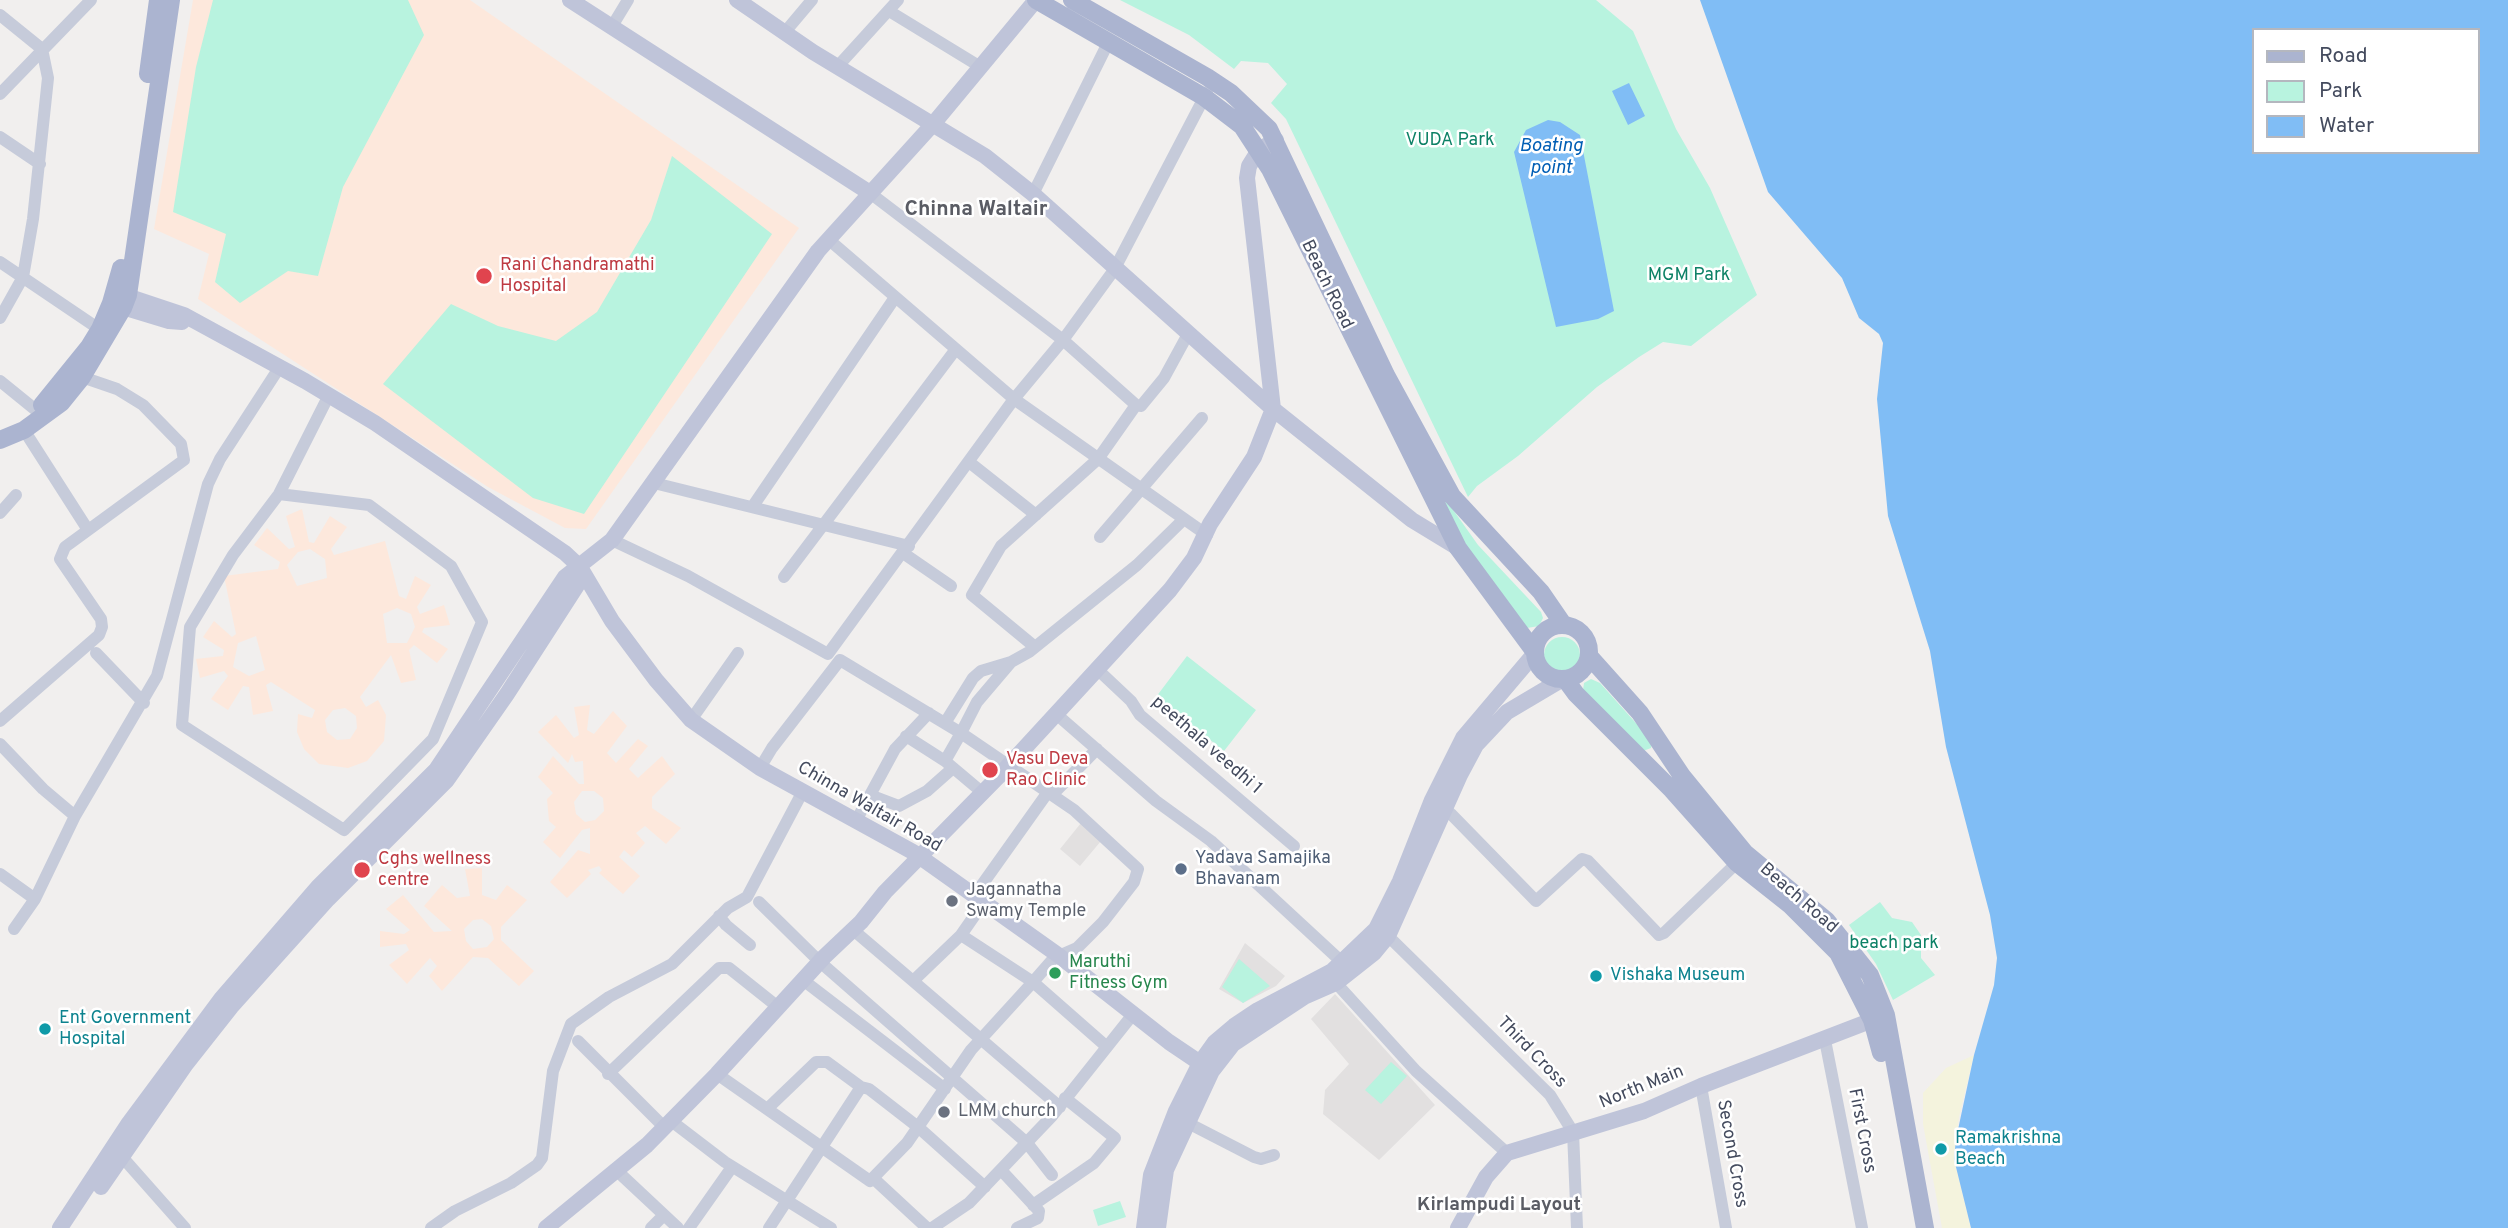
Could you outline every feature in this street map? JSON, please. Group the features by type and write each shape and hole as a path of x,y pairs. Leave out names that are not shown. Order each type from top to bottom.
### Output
{"main road":[{"path":"119,300 158,0"},
{"path":"0,430 37,411 90,354 119,300 171,0"},
{"name":"Beach Road","path":"1036,0 1109,41 1246,106 1276,140 1386,374 1452,496 1541,592 1563,624"},
{"name":"Beach Road","path":"1072,0 1208,89 1242,126 1259,150 1458,548 1535,652"},
{"path":"0,440 24,430 50,413 82,377 90,354"},
{"path":"1563,624 1582,633 1588,642 1589,656 1581,672 1563,679 1542,671 1535,652 1543,632 1563,624"},
{"name":"Beach Road","path":"1589,656 1640,713 1741,858"},
{"name":"Beach Road","path":"1563,679 1838,953 1879,1017 1925,1228"},
{"name":"Beach Road","path":"1879,1017 1878,1035 1914,1228"}],"street":[{"path":"0,94 91,0"},
{"path":"569,0 870,193 1063,340 1136,405 1098,459 1002,545 972,595 1035,647"},
{"path":"611,28 628,0"},
{"path":"737,0 906,110 934,123 985,156 1033,194 1114,270 1273,409 1412,520 1458,548"},
{"path":"785,32 812,0"},
{"path":"838,66 898,0"},
{"path":"64,1227 118,1151 177,1057 266,946 318,887 436,770 565,577 612,540 828,239 934,123 1036,0"},
{"path":"889,11 979,66"},
{"path":"0,15 42,49 48,78 40,164 23,277 0,318"},
{"path":"1033,194 1109,41"},
{"path":"760,768 906,549 1014,399 1063,340 1114,270 1208,89"},
{"path":"0,137 40,164"},
{"path":"546,1228 647,1145 717,1074 820,962 983,793 1170,590 1207,535 1210,524 1254,457 1273,409 1247,178 1249,166 1259,150 1276,140"},
{"path":"828,239 894,299 1014,399 1207,535"},
{"path":"0,262 104,332"},
{"path":"753,506 894,299"},
{"path":"119,300 192,320 329,395 458,480 580,567"},
{"path":"1141,406 1164,378 1188,334"},
{"path":"784,577 827,524 956,349"},
{"path":"14,929 34,899 75,816 144,703 166,649 213,471 279,368"},
{"path":"0,721 99,635 101,619 60,559 65,547 180,466 183,453 181,444 155,415 132,396 82,377"},
{"path":"0,381 37,411"},
{"path":"279,494 369,505 451,566 482,621 433,739 344,830 182,725 190,628 233,555 279,494 329,395"},
{"path":"1100,537 1202,418"},
{"path":"24,430 89,530"},
{"path":"969,462 1036,515"},
{"path":"654,483 827,524 906,549 951,586"},
{"path":"0,513 16,495"},
{"path":"945,723 973,678 981,671 1011,662 1035,647 1137,565 1184,519"},
{"path":"612,540 688,576 834,657 961,733 1050,794 1115,845 1138,869 1133,882 1103,922 1077,948 1058,955 981,1039 918,1127 873,1178 866,1180 822,1146 717,1074"},
{"name":"Chinna Waltair Road","path":"580,567 606,612 656,680 691,720 760,768 857,819 920,859 1058,955 1206,1067"},
{"path":"1144,1228 1151,1175 1172,1119 1206,1067 1264,1022 1336,983 1374,953 1388,936 1463,738 1535,652"},
{"path":"96,653 144,703"},
{"path":"691,720 738,653"},
{"path":"870,795 899,806 927,791 949,764 977,702 1011,662"},
{"name":"peethala veedhi 1","path":"1097,669 1131,701 1140,715 1294,846"},
{"path":"1158,1228 1166,1170 1215,1042 1234,1026 1343,963 1376,929 1438,804 1476,745 1507,712 1563,679"},
{"path":"857,819 895,749 929,713"},
{"path":"1055,713 1163,807 1211,841 1343,963"},
{"path":"906,736 949,764 983,793"},
{"path":"0,744 43,789 75,816"},
{"path":"913,981 961,935 979,899 1050,794 1097,749"},
{"path":"431,1228 455,1211 512,1183 537,1166 542,1158 553,1071 571,1024 609,997 672,964 719,916 747,897 803,791"},
{"path":"1438,804 1536,901 1582,859 1588,861 1659,934 1664,933 1741,858"},
{"path":"0,874 34,899"},
{"path":"759,902 949,1084"},
{"path":"719,916 750,945"},
{"path":"852,929 981,1039 1063,1103 1115,1138 1094,1163 1033,1205"},
{"path":"961,935 1033,982 1107,1047"},
{"name":"Third Cross","path":"1388,936 1550,1095 1573,1132 1577,1228"},
{"path":"608,1074 719,968 729,968 778,1007"},
{"path":"803,980 1027,1143 1052,1175"},
{"path":"1336,983 1416,1071 1507,1153 1486,1177 1458,1228"},
{"path":"873,1178 930,1228 969,1203 1027,1143 1063,1103 1134,1013"},
{"name":"North Main","path":"1507,1153 1644,1111 1879,1017"},
{"name":"First Cross","path":"1825,1040 1862,1228"},
{"path":"578,1041 608,1074 667,1123 831,1228"},
{"path":"766,1109 816,1062 827,1062 861,1087 869,1089 918,1127 985,1187"},
{"name":"Second Cross","path":"1701,1086 1726,1228"},
{"path":"769,1228 861,1087"},
{"path":"1186,1122 1254,1157 1261,1159 1273,1155"},
{"path":"118,1151 185,1228"},
{"path":"689,1228 732,1167"},
{"path":"615,1169 678,1228"},
{"path":"1001,1170 1039,1211 1038,1217 1017,1228"},
{"path":"651,1228 664,1215"}],"shaded area":[{"name":"Rani Chandramathi Hospital","path":"193,0 470,0 799,228 586,529 565,528 488,487 198,299 209,254 154,229"},
{"path":"302,509 309,542 314,543 330,516 347,527 331,549 334,555 385,541 399,596 406,599 415,576 431,585 417,607 420,614 444,605 450,625 424,628 422,632 448,649 437,663 414,645 409,650 416,680 401,683 391,655 360,697 366,707 378,700 386,715 384,741 367,761 348,768 319,764 304,749 297,732 298,714 312,718 315,710 271,682 266,685 273,711 253,715 249,687 243,686 228,710 211,699 228,676 224,671 200,678 196,659 223,656 224,650 203,637 214,621 232,637 236,634 224,576 278,569 280,562 254,545 267,528 289,549 295,547 286,516","holes":["310,549 325,559 327,578 297,586 287,565 298,552","397,608 411,614 415,627 407,643 387,643 383,614","256,636 265,670 249,676 233,667 238,643","345,708 356,716 357,728 350,739 337,740 327,732 325,720 333,710"]},
{"path":"590,705 587,730 594,734 613,711 627,726 607,753 616,763 638,739 648,746 629,769 638,778 662,756 675,774 652,797 652,808 681,828 666,844 645,826 636,833 645,843 632,857 624,850 619,857 640,876 623,894 599,873 602,870 599,866 588,870 591,874 567,898 550,882 578,850 590,854 590,828 582,830 560,858 543,842 556,827 549,821 547,799 553,793 538,777 553,756 579,784 584,784 583,761 575,762 572,754 568,763 538,732 556,715 574,738 579,735 574,707","holes":["582,791 594,791 603,798 604,811 595,820 585,822 576,814 574,802"]},
{"path":"1081,823 1101,841 1080,866 1060,849"},
{"path":"482,868 482,895 496,900 507,885 527,900 501,927 501,940 534,971 519,986 488,958 473,957 442,991 429,976 437,966 430,958 407,984 389,965 409,950 406,944 380,947 380,931 404,934 410,930 386,909 403,895 434,932 452,931 424,906 442,885 457,898 470,896 465,869","holes":["482,919 491,926 494,939 487,947 473,949 466,941 464,929 473,920"]},
{"path":"1245,943 1285,976 1276,986 1243,1003 1219,989"},
{"path":"1335,994 1435,1105 1379,1160 1323,1114 1325,1090 1349,1064 1311,1019"}],"green space":[{"path":"213,0 408,0 424,35 343,187 318,276 288,271 240,303 215,282 226,234 173,212 196,67"},
{"name":"VUDA Park","path":"1120,0 1596,0 1633,31 1676,129 1710,188 1757,295 1691,346 1663,342 1639,357 1597,387 1518,456 1477,486 1468,497 1286,119 1271,103 1287,84 1268,63 1241,61 1234,69 1189,35"},
{"path":"672,156 772,234 584,514 533,498 383,384 451,304 498,326 556,341 597,312 651,220"},
{"path":"1408,428 1449,504 1478,545 1541,612 1543,618 1539,626 1527,628 1473,558 1448,514"},
{"path":"1562,637 1575,642 1580,655 1575,668 1562,673 1549,668 1544,655 1549,642"},
{"path":"1187,656 1256,710 1224,751 1156,697"},
{"path":"1591,679 1600,683 1652,741 1651,748 1643,751 1583,690 1584,683"},
{"name":"beach park","path":"1880,902 1892,918 1912,922 1921,935 1921,958 1935,975 1893,1000 1876,964 1849,925"},
{"path":"1239,959 1270,986 1243,1003 1222,987"},
{"path":"1391,1062 1407,1076 1381,1104 1365,1090"},
{"path":"1120,1201 1126,1217 1098,1226 1093,1210"}],"sand":[{"name":"Ramakrishna Beach","path":"1974,1055 1959,1117 1954,1159 1971,1228 1942,1228 1923,1124 1923,1093 1946,1068"}],"water":[{"path":"1700,0 2508,0 2508,1228 1971,1228 1954,1159 1974,1055 1994,985 1997,958 1990,915 1946,747 1930,651 1888,516 1877,399 1883,343 1879,334 1859,318 1842,278 1768,192"},
{"path":"1629,83 1645,116 1628,125 1612,91"},
{"name":"Boating point","path":"1548,120 1560,122 1580,135 1614,311 1598,319 1556,327 1514,152 1526,130"}],"place":[{"name":"Rani Chandramathi Hospital","path":"484,276"},
{"name":"Vasu Deva Rao Clinic","path":"990,770"},
{"name":"Yadava Samajika Bhavanam","path":"1181,869"},
{"name":"Cghs wellness centre","path":"362,870"},
{"name":"Jagannatha Swamy Temple","path":"952,901"},
{"name":"Maruthi Fitness Gym","path":"1055,973"},
{"name":"Vishaka Museum","path":"1596,976"},
{"name":"Ent Government Hospital","path":"45,1029"},
{"name":"LMM church","path":"944,1112"},
{"name":"Ramakrishna Beach","path":"1941,1149"}],"district":[{"name":"Chinna Waltair","path":"976,211"},
{"name":"Kirlampudi Layout","path":"1499,1206"}],"park label":[{"name":"MGM Park","path":"1689,276"}]}
